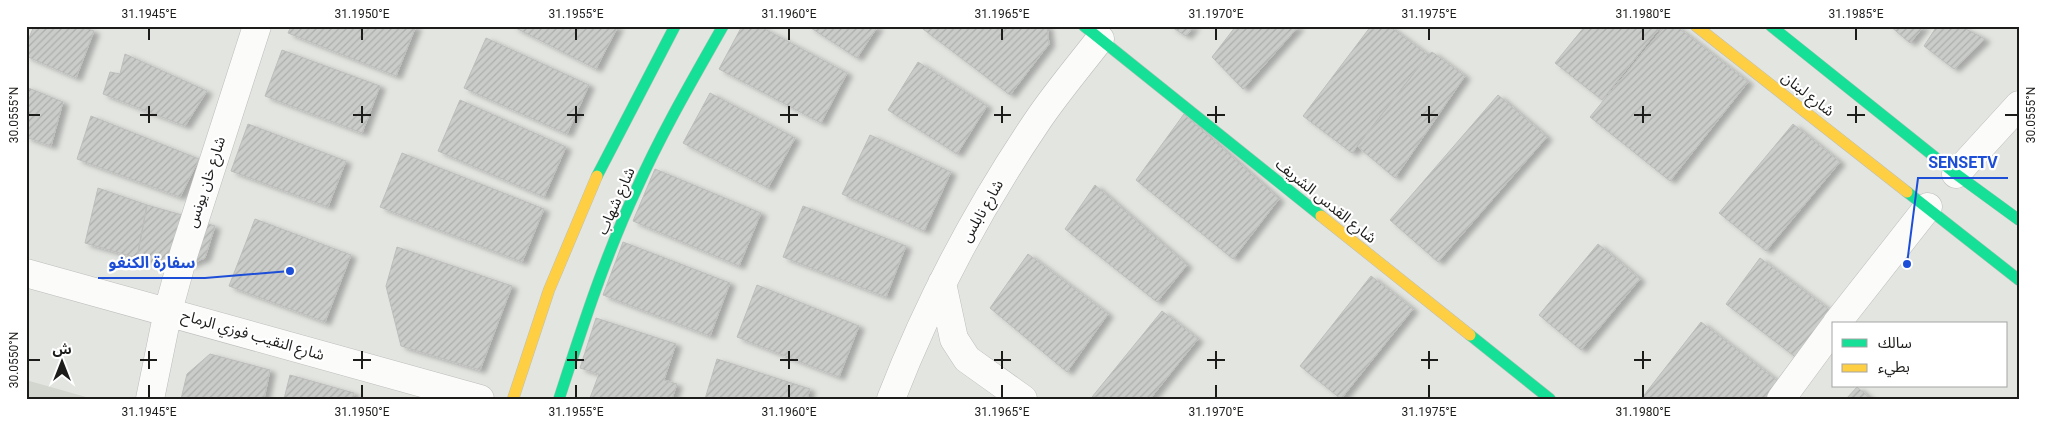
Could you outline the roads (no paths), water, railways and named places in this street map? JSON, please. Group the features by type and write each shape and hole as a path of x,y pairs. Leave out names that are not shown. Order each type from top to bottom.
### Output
{"street":[{"name":"شارع خان يونس","path":"150,399 168,311 184,253 257,26"},
{"name":"شارع شهاب","path":"513,399 549,290 603,162 674,26"},
{"name":"شارع شهاب","path":"559,399 582,324 626,211 679,102 723,26"},
{"name":"شارع لبنان","path":"1696,26 2019,280"},
{"name":"شارع لبنان","path":"1771,26 1956,174 2019,220"},
{"name":"شارع نابلس","path":"891,399 942,282 988,200 1092,32"},
{"name":"شارع القدس الشريف","path":"1092,32 1538,395"},
{"path":"1956,174 2019,105"},
{"path":"1837,322 1928,207"},
{"name":"شارع النقيب فوزي الرماح","path":"26,273 480,399"},
{"path":"942,282 954,339 967,359 1023,399"},
{"path":"1781,399 1832,329"}],"place":[{"name":"SENSETV","path":"1907,264"},
{"name":"سفارة الكنغو","path":"290,271"}]}
